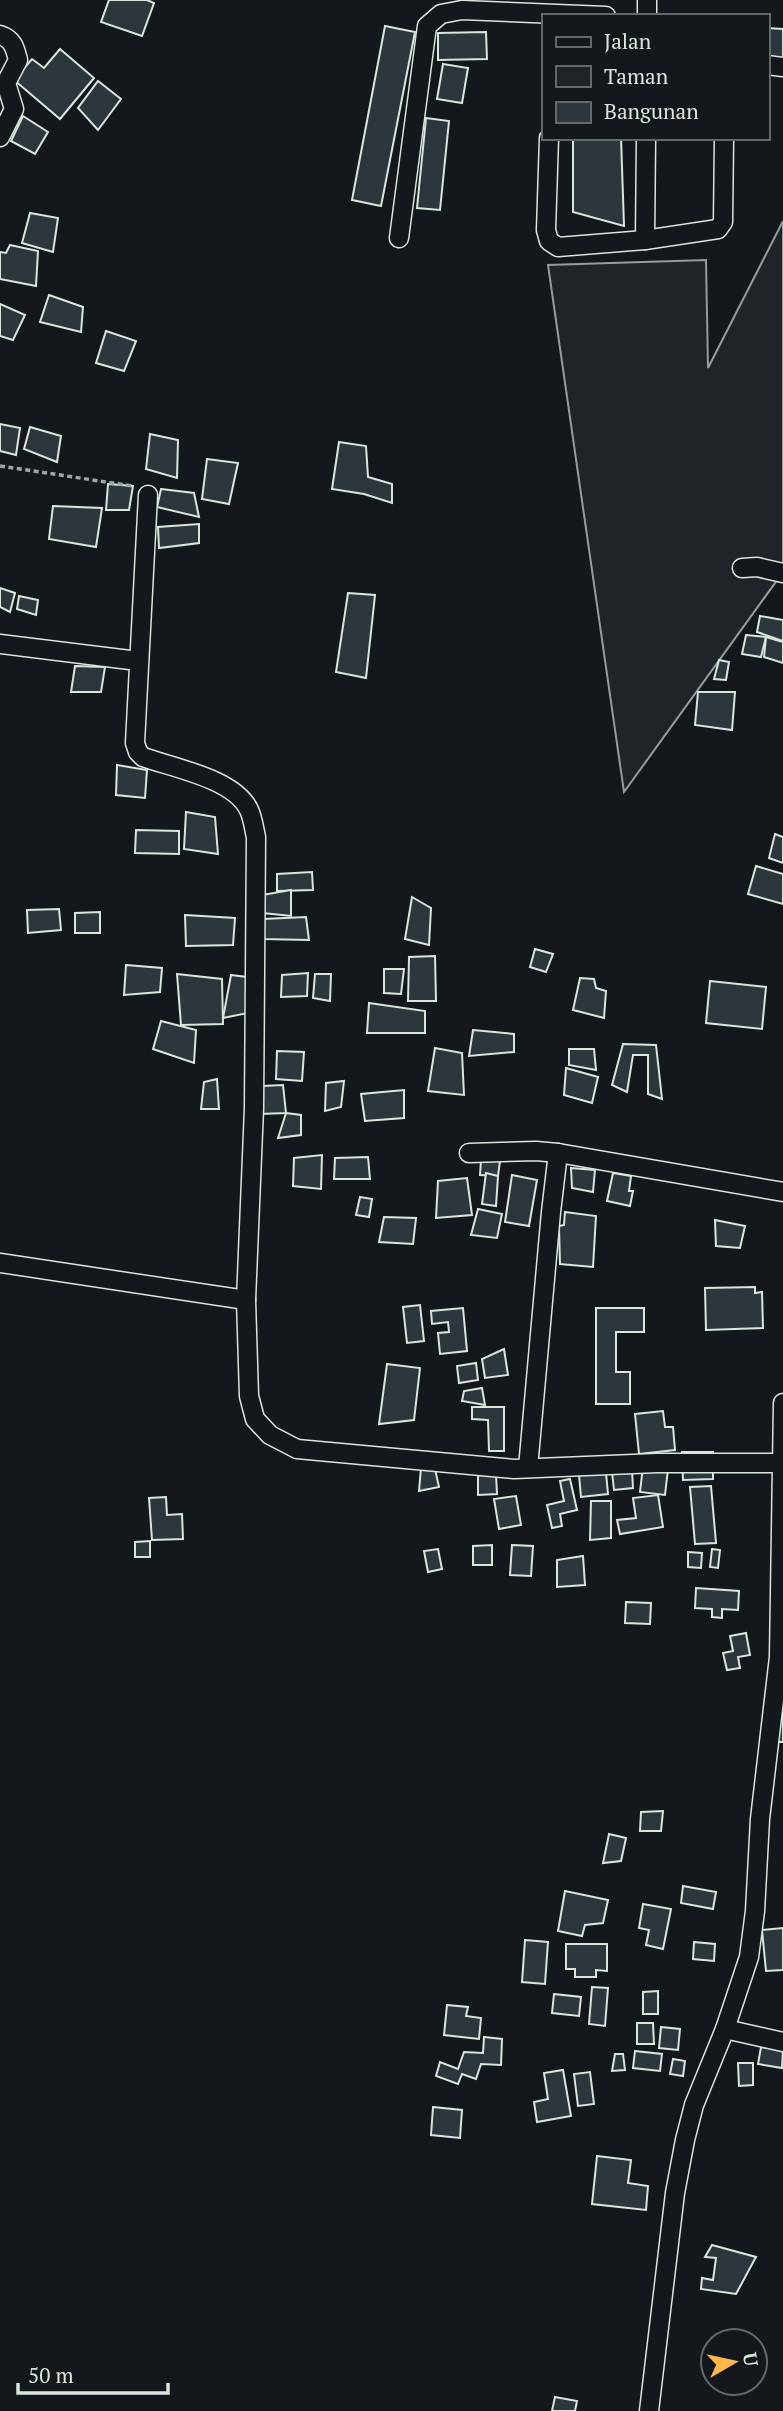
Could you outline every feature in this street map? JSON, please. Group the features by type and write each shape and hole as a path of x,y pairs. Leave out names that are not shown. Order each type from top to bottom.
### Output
{"street":[{"path":"399,238 427,26 441,14 462,10 552,10 588,14"},
{"path":"0,35 8,37 14,44 18,60 6,83 14,109 0,137"},
{"path":"549,140 546,230 549,241 558,247 645,240 718,229 723,222 724,140"},
{"path":"645,240 646,140"},
{"path":"148,495 134,735 138,752 143,757 227,786 240,797 249,810 256,837 254,1108 246,1300 249,1396 255,1419 270,1435 297,1448 317,1451 528,1468 782,1462"},
{"path":"742,568 757,567 783,573"},
{"path":"0,645 138,662"},
{"path":"469,1153 558,1153 783,1192"},
{"path":"528,1468 558,1153"},
{"path":"0,1263 246,1300"},
{"path":"649,2411 675,2193 685,2140 694,2105 725,2029 749,1957 755,1912 760,1819 781,1658 783,1403"},
{"path":"725,2029 783,2042"}],"path":[{"path":"0,466 142,487 148,495"}],"green space":[{"path":"783,221 783,572 624,792 548,265 706,260 708,368"}],"building":[{"path":"109,0 147,0 154,3 142,36 101,22"},
{"path":"385,26 415,32 381,206 352,200"},
{"path":"769,28 783,29 783,58 769,58"},
{"path":"486,32 487,59 438,60 438,33"},
{"path":"60,49 94,78 60,119 14,80 32,59 44,68"},
{"path":"443,64 468,68 462,103 437,99"},
{"path":"98,81 121,99 98,130 78,108"},
{"path":"23,116 48,132 35,154 11,141"},
{"path":"426,118 449,121 440,210 417,208"},
{"path":"573,140 621,140 624,226 573,212"},
{"path":"30,213 58,218 53,252 22,243"},
{"path":"10,245 38,251 36,286 0,279 0,252 6,253"},
{"path":"49,295 83,307 81,332 40,322"},
{"path":"0,304 25,315 13,340 0,336"},
{"path":"106,331 136,341 124,371 96,363"},
{"path":"0,424 20,428 16,455 0,451"},
{"path":"30,427 61,436 57,462 24,449"},
{"path":"150,434 178,440 177,478 146,469"},
{"path":"339,442 366,446 368,477 392,484 392,503 364,494 332,489"},
{"path":"207,459 238,463 229,504 202,499"},
{"path":"108,484 133,486 129,510 106,510"},
{"path":"161,489 194,493 199,517 157,507"},
{"path":"53,506 102,508 96,547 49,539"},
{"path":"199,524 199,543 159,548 158,527"},
{"path":"0,588 15,593 10,612 0,607"},
{"path":"348,593 375,595 366,678 336,672"},
{"path":"19,596 38,600 36,615 17,609"},
{"path":"760,616 783,620 783,641 757,632"},
{"path":"746,635 766,637 761,657 742,654"},
{"path":"766,637 783,642 783,663 764,657"},
{"path":"719,660 729,662 726,680 714,679"},
{"path":"75,666 105,667 101,692 71,692"},
{"path":"698,692 735,692 732,730 695,725"},
{"path":"117,765 147,770 145,798 116,795"},
{"path":"186,812 215,817 218,854 184,849"},
{"path":"136,830 179,831 179,854 135,853"},
{"path":"775,834 783,837 783,863 769,858"},
{"path":"756,866 783,874 783,904 748,894"},
{"path":"312,872 313,890 277,891 277,874"},
{"path":"291,890 291,916 263,913 262,895"},
{"path":"412,897 431,908 429,945 405,939"},
{"path":"59,909 61,930 28,933 27,910"},
{"path":"100,912 100,933 75,933 75,913"},
{"path":"185,915 235,918 233,945 186,946"},
{"path":"306,917 309,940 262,939 263,919"},
{"path":"535,949 553,954 546,972 530,967"},
{"path":"435,956 436,1001 408,1001 409,957"},
{"path":"126,965 162,968 160,992 124,995"},
{"path":"384,969 404,969 401,994 384,993"},
{"path":"308,973 307,996 281,997 282,975"},
{"path":"177,974 222,979 223,1024 181,1025"},
{"path":"315,974 331,974 330,1001 313,998"},
{"path":"231,975 255,978 248,1013 223,1018"},
{"path":"580,978 594,979 596,988 606,991 604,1018 573,1010"},
{"path":"710,981 766,987 762,1029 706,1023"},
{"path":"369,1003 425,1011 425,1033 367,1033"},
{"path":"161,1021 196,1030 194,1063 153,1049"},
{"path":"473,1030 514,1034 514,1052 469,1056"},
{"path":"623,1044 656,1045 662,1099 648,1094 648,1055 633,1055 627,1092 612,1085"},
{"path":"435,1048 462,1053 464,1095 428,1091"},
{"path":"569,1049 594,1049 596,1070 569,1065"},
{"path":"277,1051 304,1052 302,1081 276,1079"},
{"path":"566,1068 598,1077 592,1103 564,1095"},
{"path":"217,1079 219,1109 201,1109 204,1082"},
{"path":"344,1081 341,1107 325,1111 326,1083"},
{"path":"283,1085 286,1113 260,1114 262,1086"},
{"path":"404,1090 404,1118 365,1121 361,1094"},
{"path":"286,1113 301,1115 301,1135 278,1138"},
{"path":"322,1155 321,1189 293,1186 294,1158"},
{"path":"368,1157 370,1179 334,1179 335,1158"},
{"path":"481,1160 500,1161 498,1176 480,1175"},
{"path":"571,1168 595,1170 593,1192 572,1188"},
{"path":"486,1173 498,1176 496,1206 482,1204"},
{"path":"613,1173 631,1176 629,1191 633,1191 630,1206 607,1201"},
{"path":"512,1175 537,1180 529,1226 505,1222"},
{"path":"467,1178 472,1215 436,1218 438,1181"},
{"path":"360,1197 372,1199 369,1217 356,1215"},
{"path":"478,1209 502,1214 497,1238 471,1235"},
{"path":"565,1212 596,1216 593,1267 560,1264 559,1226 564,1225"},
{"path":"384,1217 416,1218 413,1244 379,1242"},
{"path":"715,1220 745,1226 740,1248 716,1246"},
{"path":"755,1287 755,1293 762,1292 763,1328 706,1330 705,1288"},
{"path":"420,1305 424,1341 407,1343 403,1307"},
{"path":"463,1308 467,1351 440,1354 438,1333 449,1332 448,1322 432,1324 431,1311"},
{"path":"596,1308 644,1308 644,1332 616,1332 616,1372 630,1372 630,1404 596,1404"},
{"path":"504,1349 508,1375 485,1378 482,1359"},
{"path":"476,1363 478,1380 459,1383 457,1366"},
{"path":"387,1364 420,1368 414,1420 379,1424"},
{"path":"482,1388 485,1405 462,1401 464,1391"},
{"path":"472,1407 504,1407 504,1451 489,1451 488,1420 472,1419"},
{"path":"663,1411 665,1427 673,1427 675,1450 639,1454 635,1414"},
{"path":"682,1452 713,1452 713,1479 683,1480"},
{"path":"643,1466 668,1469 665,1495 640,1492"},
{"path":"421,1468 435,1469 439,1487 419,1491"},
{"path":"632,1470 633,1488 614,1490 612,1472"},
{"path":"606,1473 608,1494 581,1497 579,1475"},
{"path":"478,1474 496,1474 497,1494 478,1495"},
{"path":"570,1479 577,1510 560,1514 562,1526 552,1528 547,1505 564,1501 560,1481"},
{"path":"711,1486 716,1543 695,1544 690,1487"},
{"path":"658,1495 663,1527 620,1534 617,1520 636,1518 633,1498"},
{"path":"516,1496 521,1525 499,1529 494,1499"},
{"path":"166,1497 167,1515 182,1514 183,1539 152,1540 149,1498"},
{"path":"591,1501 611,1501 611,1538 590,1540"},
{"path":"150,1541 150,1557 135,1557 135,1542"},
{"path":"492,1545 492,1565 473,1565 473,1546"},
{"path":"512,1545 533,1546 531,1576 510,1575"},
{"path":"438,1549 442,1569 428,1572 424,1551"},
{"path":"712,1549 720,1550 718,1568 710,1567"},
{"path":"688,1552 702,1553 701,1568 688,1567"},
{"path":"583,1556 585,1585 557,1587 557,1560"},
{"path":"696,1588 739,1591 738,1610 722,1609 722,1618 712,1617 712,1609 695,1608"},
{"path":"626,1602 651,1603 650,1624 625,1623"},
{"path":"746,1633 750,1655 738,1657 740,1668 727,1670 723,1653 733,1651 730,1636"},
{"path":"783,1683 783,1742 778,1742"},
{"path":"663,1811 661,1831 640,1831 641,1812"},
{"path":"609,1834 626,1838 621,1861 603,1863"},
{"path":"683,1886 716,1892 713,1909 681,1903"},
{"path":"565,1891 608,1900 603,1923 585,1925 582,1936 558,1931"},
{"path":"643,1904 671,1909 663,1949 646,1945 649,1930 639,1928"},
{"path":"783,1928 783,1970 766,1971 762,1930"},
{"path":"525,1940 548,1942 545,1984 522,1982"},
{"path":"694,1942 715,1944 714,1961 693,1959"},
{"path":"566,1944 607,1944 607,1971 596,1970 596,1977 575,1977 575,1969 566,1969"},
{"path":"592,1987 608,1988 605,2026 589,2024"},
{"path":"658,1991 658,2014 643,2014 643,1992"},
{"path":"554,1994 581,1997 579,2016 552,2013"},
{"path":"447,2005 468,2007 466,2016 481,2018 479,2039 444,2035"},
{"path":"637,2023 653,2023 654,2044 637,2044"},
{"path":"661,2027 680,2029 678,2050 659,2048"},
{"path":"484,2037 502,2039 501,2065 481,2064 476,2079 462,2074 458,2084 436,2076 440,2062 458,2069 464,2052 483,2053"},
{"path":"761,2047 783,2050 782,2068 758,2064"},
{"path":"635,2051 662,2054 660,2071 633,2068"},
{"path":"615,2054 623,2054 625,2070 612,2071"},
{"path":"673,2059 685,2061 683,2076 670,2074"},
{"path":"738,2063 753,2063 753,2085 739,2086"},
{"path":"563,2070 571,2116 537,2122 534,2102 548,2099 544,2073"},
{"path":"590,2072 594,2104 578,2106 574,2074"},
{"path":"433,2107 462,2110 460,2138 431,2135"},
{"path":"597,2156 631,2160 628,2183 648,2186 646,2210 592,2204"},
{"path":"712,2245 756,2257 736,2294 701,2289 702,2278 713,2280 716,2258 705,2257"},
{"path":"555,2397 577,2401 575,2411 552,2411"}]}
